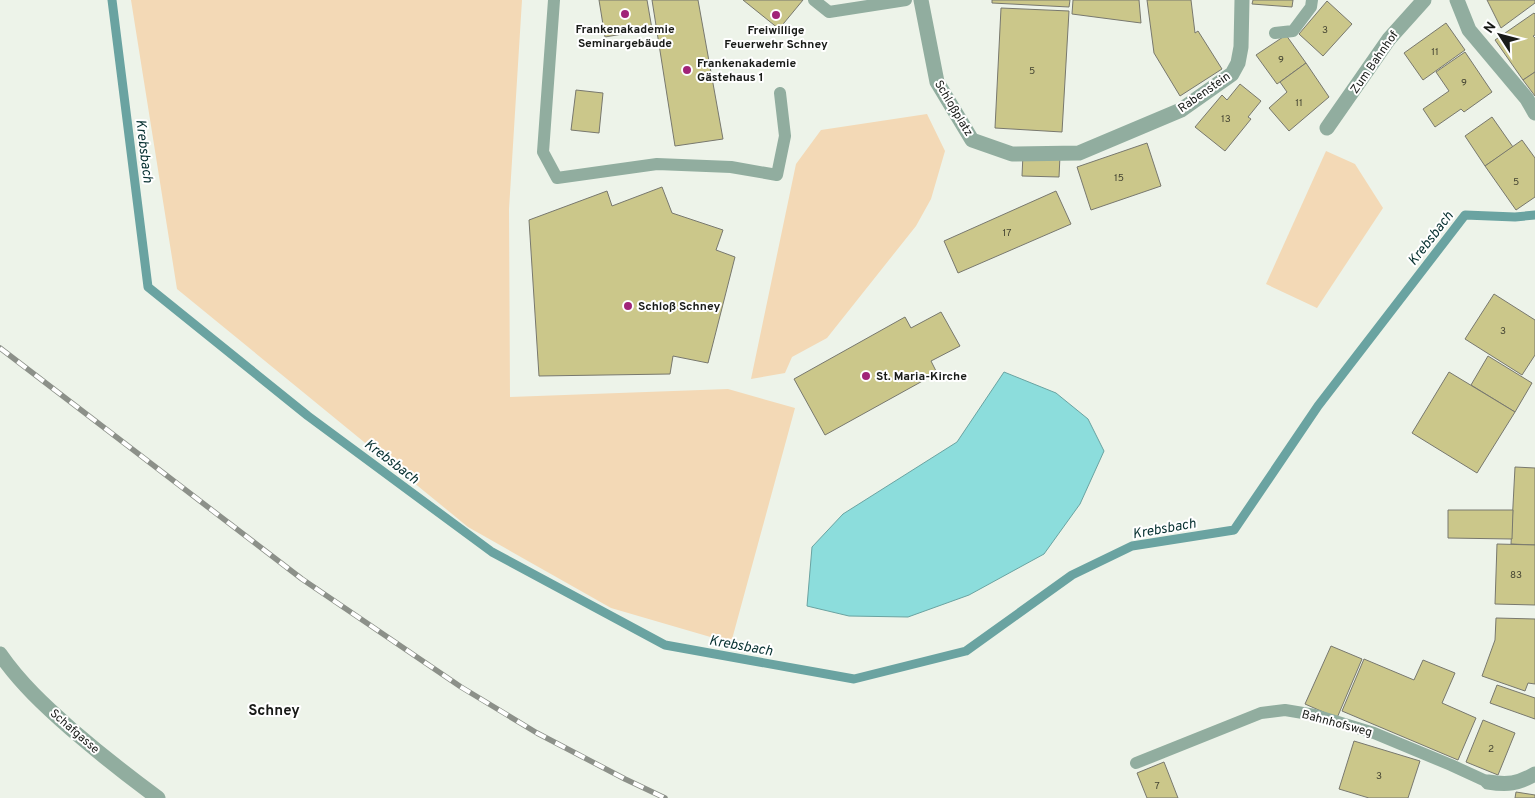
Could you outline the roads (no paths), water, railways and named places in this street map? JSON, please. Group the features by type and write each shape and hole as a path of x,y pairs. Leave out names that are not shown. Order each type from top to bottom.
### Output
{"street":[{"name":"Schloßplatz","path":"922,0 937,82 972,140 1012,154 1079,153"},
{"name":"Rabenstein","path":"1079,153 1181,110 1232,74 1238,63 1241,47 1242,0"},
{"name":"Zum Bahnhof","path":"1327,128 1388,38 1424,0"},
{"path":"1457,0 1469,30 1527,98 1535,113"},
{"name":"Schafgasse","path":"0,654 29,690 49,709 91,746 158,798"},
{"name":"Bahnhofsweg","path":"1488,782 1507,785 1535,774"}],"lane":[{"path":"554,0 543,152 557,178 657,164 731,167 777,175 785,136 780,93"},
{"path":"814,0 829,12 906,0"},
{"path":"1275,33 1293,31 1311,7 1312,0"},
{"name":"Bahnhofsweg","path":"1136,763 1261,713 1285,710 1315,715 1374,733 1488,782"}],"water":[{"path":"1004,372 1056,393 1088,419 1104,451 1080,504 1044,554 969,595 908,617 849,616 807,606 812,547 843,514 957,442"}],"waterway":[{"name":"Krebsbach","path":"112,0 148,287 308,416 492,552 665,645 854,679 966,651 1072,575 1132,546 1234,530 1318,406 1465,215 1515,217 1535,215"}],"railway":[{"path":"0,348 302,579 461,687 537,733 665,798"}],"place":[{"name":"Frankenakademie Seminargebäude","path":"625,14"},
{"name":"Freiwillige Feuerwehr Schney","path":"776,15"},
{"name":"Frankenakademie Gästehaus 1","path":"687,70"},
{"name":"Schloß Schney","path":"628,306"},
{"name":"St. Maria-Kirche","path":"866,376"}],"district":[{"name":"Schney","path":"274,710"}]}
